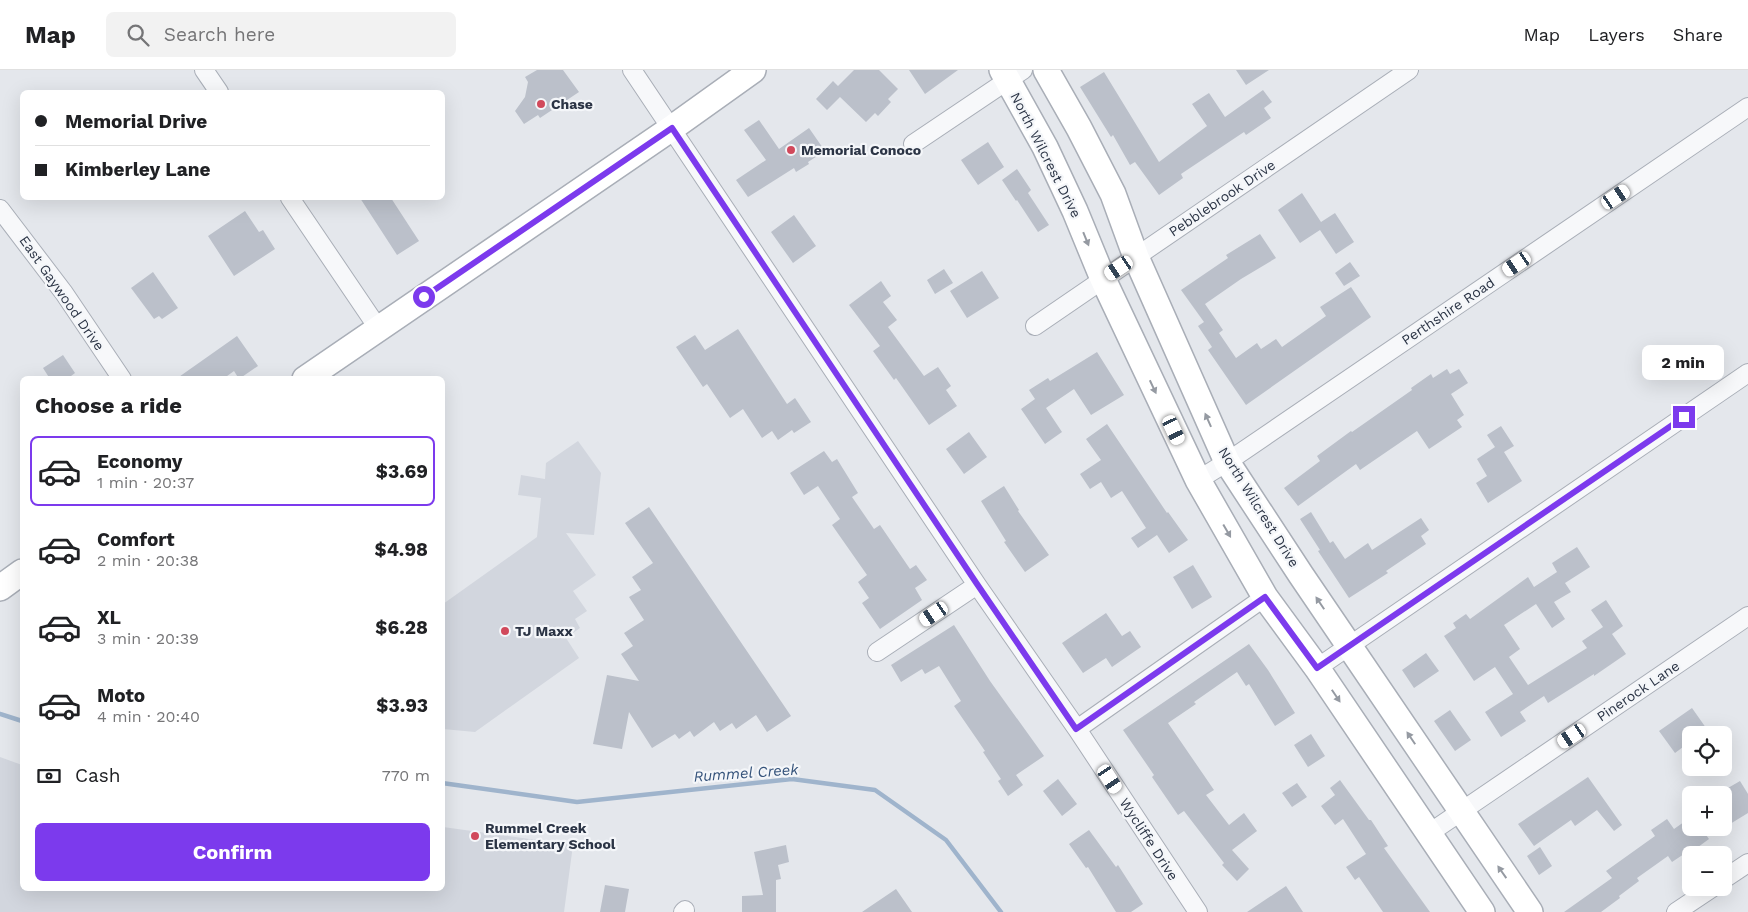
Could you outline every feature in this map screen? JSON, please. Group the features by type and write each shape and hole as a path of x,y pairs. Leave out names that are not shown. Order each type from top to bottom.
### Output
{"main road":[{"path":"309,376 672,128 753,70"},
{"name":"North Wilcrest Drive","path":"1046,70 1113,194 1136,257 1227,462 1300,576 1530,912"},
{"name":"North Wilcrest Drive","path":"1011,73 1075,211 1103,279 1198,480 1265,597 1317,668 1482,912"},
{"path":"0,588 20,573"}],"street":[{"path":"204,70 218,90"},
{"name":"Wycliffe Drive","path":"632,70 1198,912"},
{"name":"Pebblebrook Drive","path":"1035,326 1409,70"},
{"path":"912,144 1011,73"},
{"name":"Perthshire Road","path":"1198,480 1748,107"},
{"path":"291,200 378,328"},
{"name":"East Gaywood Drive","path":"0,208 64,293 120,376"},
{"path":"1317,668 1748,373"},
{"path":"877,652 977,584"},
{"path":"1076,729 1265,597"},
{"name":"Pinerock Lane","path":"1428,834 1748,616"},
{"path":"1732,874 1748,863"},
{"path":"1676,912 1700,896"}],"shaded area":[{"path":"578,441 601,473 594,535 566,533 596,575 573,591 587,611 575,619 580,628 566,638 579,658 475,732 445,729 445,603 537,537 541,498 518,495 521,475 545,479 546,463"},
{"name":"Rummel Creek Elementary School","path":"0,757 20,764 20,891 445,891 445,827 573,845 564,912 0,912"}],"building":[{"name":"Chase","path":"537,70 563,70 579,92 540,118 538,115 524,124 515,111 525,97 528,82 525,77"},
{"path":"854,70 879,70 898,89 888,99 891,102 878,116 875,113 866,122 840,97 827,110 816,99 833,81 838,86"},
{"path":"909,70 958,70 925,94"},
{"path":"1236,70 1269,70 1246,85"},
{"path":"1104,72 1159,162 1207,126 1192,104 1209,93 1225,117 1263,90 1272,102 1264,108 1271,118 1246,135 1244,132 1181,174 1183,178 1159,195 1135,162 1130,165 1113,135 1111,137 1080,87"},
{"name":"Memorial Conoco","path":"759,120 779,149 809,128 825,151 796,172 794,168 748,197 736,180 766,160 744,130"},
{"path":"988,142 1004,167 978,185 961,160"},
{"path":"1017,169 1031,190 1028,193 1049,225 1038,232 1002,180"},
{"path":"1302,193 1321,222 1335,213 1354,242 1336,254 1320,230 1300,243 1278,210"},
{"path":"361,200 392,200 419,241 397,255"},
{"path":"245,211 259,232 263,230 275,249 234,276 208,236"},
{"path":"794,215 816,246 793,263 771,232"},
{"path":"1260,234 1276,258 1205,304 1223,330 1219,333 1236,358 1257,343 1261,349 1276,339 1282,347 1326,316 1320,307 1351,287 1371,317 1246,405 1208,350 1212,347 1198,326 1204,322 1181,290 1228,258 1226,255"},
{"path":"1350,262 1360,276 1344,286 1335,273"},
{"path":"944,269 953,283 935,294 927,280"},
{"path":"982,271 999,298 967,318 950,291"},
{"path":"153,272 178,308 162,319 159,316 154,319 131,288"},
{"path":"881,281 891,296 883,302 897,320 888,327 924,376 938,367 951,386 946,390 957,406 929,425 896,378 894,380 873,351 880,346 849,305"},
{"path":"738,329 787,404 795,398 811,422 794,433 792,430 778,440 772,431 762,438 743,409 730,418 707,384 703,387 676,347 695,335 705,350"},
{"path":"237,336 258,366 243,376 237,376 234,371 227,376 180,376"},
{"path":"1097,352 1124,395 1091,415 1074,389 1046,408 1062,432 1045,444 1021,409 1035,399 1029,390 1048,378 1050,381"},
{"path":"63,355 75,373 71,376 48,376 43,368"},
{"path":"1447,369 1450,374 1459,369 1468,383 1451,394 1464,415 1457,420 1462,427 1429,449 1417,431 1360,470 1356,464 1298,506 1284,488 1320,461 1317,456 1412,390 1411,388 1431,374 1433,378"},
{"path":"1107,424 1167,513 1188,540 1169,553 1157,535 1138,548 1131,538 1146,528 1122,491 1111,498 1101,482 1090,489 1080,474 1101,460 1086,439"},
{"path":"1501,426 1514,446 1504,452 1522,481 1488,503 1476,483 1487,476 1477,459 1495,447 1487,435"},
{"path":"969,432 987,457 964,474 946,449"},
{"path":"824,451 832,462 837,459 858,493 852,497 874,529 880,525 910,569 916,565 927,580 915,588 922,600 880,629 862,603 869,598 858,582 867,575 832,525 840,519 818,486 804,495 790,473"},
{"path":"1004,486 1018,511 1049,555 1025,572 1004,542 1006,541 981,501"},
{"path":"649,507 791,716 767,732 756,715 736,729 732,723 720,731 714,722 694,737 690,731 679,739 675,734 652,748 629,712 622,749 593,744 607,675 639,681 621,654 633,646 624,633 644,620 629,597 641,590 632,577 653,563 625,523"},
{"path":"1311,512 1330,543 1333,541 1345,559 1368,543 1372,550 1421,518 1429,530 1421,536 1426,544 1386,571 1388,573 1349,598 1318,551 1320,550 1300,519"},
{"path":"1577,547 1590,567 1565,583 1571,592 1554,602 1565,619 1552,628 1536,604 1504,625 1520,649 1509,657 1528,685 1587,648 1582,641 1603,627 1591,610 1606,600 1623,626 1612,634 1626,654 1594,676 1594,674 1548,703 1544,696 1520,712 1526,721 1501,737 1485,712 1513,694 1495,667 1474,681 1444,636 1456,628 1453,623 1466,614 1470,619 1528,577 1534,587 1557,572 1552,563"},
{"path":"1193,565 1212,597 1192,609 1173,577"},
{"path":"1106,613 1122,636 1130,631 1141,647 1112,667 1106,658 1083,673 1062,643"},
{"path":"954,625 990,681 1044,756 1016,775 1023,785 1008,796 998,781 1001,779 983,752 985,751 954,706 961,701 939,666 925,674 922,669 901,682 891,665"},
{"path":"1249,644 1295,713 1275,726 1249,684 1246,686 1237,672 1168,723 1214,790 1206,795 1229,825 1244,813 1257,831 1232,850 1249,869 1237,881 1222,865 1224,863 1184,811 1178,815 1152,777 1154,775 1123,730"},
{"path":"1426,653 1439,671 1414,688 1402,670"},
{"path":"1692,708 1705,726 1682,726 1682,748 1675,753 1659,731"},
{"path":"1450,710 1471,740 1455,751 1434,721"},
{"path":"1311,734 1325,756 1308,767 1294,745"},
{"path":"1588,777 1622,825 1614,831 1597,810 1575,826 1571,820 1534,846 1518,824"},
{"path":"1058,779 1077,804 1062,816 1043,791"},
{"path":"1340,780 1369,820 1371,820 1388,846 1384,848 1430,912 1383,912 1359,877 1355,880 1346,867 1366,854 1343,819 1335,825 1321,806 1335,795 1330,788"},
{"path":"1740,781 1748,794 1748,813 1732,823 1732,786"},
{"path":"1297,783 1307,797 1292,807 1282,793"},
{"path":"1667,819 1674,829 1682,823 1682,836 1707,836 1709,839 1699,846 1682,846 1682,855 1672,862 1668,856 1637,878 1639,881 1601,912 1564,912 1612,878 1606,871 1655,836 1651,830"},
{"path":"1089,830 1116,867 1118,865 1143,904 1131,912 1116,912 1088,867 1086,868 1069,844"},
{"path":"786,845 789,862 778,865 781,879 776,880 776,912 742,912 742,896 763,895 754,852"},
{"path":"1540,847 1552,866 1539,875 1527,856"},
{"path":"605,885 629,889 625,912 600,912"},
{"path":"1286,886 1303,912 1247,912"},
{"path":"896,889 912,912 862,912"}],"waterway":[{"name":"Rummel Creek","path":"0,714 20,720"},
{"name":"Rummel Creek","path":"445,783 577,802 792,779 875,790 946,840 1001,912"}],"place":[{"name":"Chase","path":"541,104"},
{"name":"Memorial Conoco","path":"791,150"},
{"name":"TJ Maxx","path":"505,631"},
{"name":"Rummel Creek Elementary School","path":"475,836"}],"route":[{"path":"424,297 672,128 1076,729 1265,597 1317,668 1684,417"}]}
